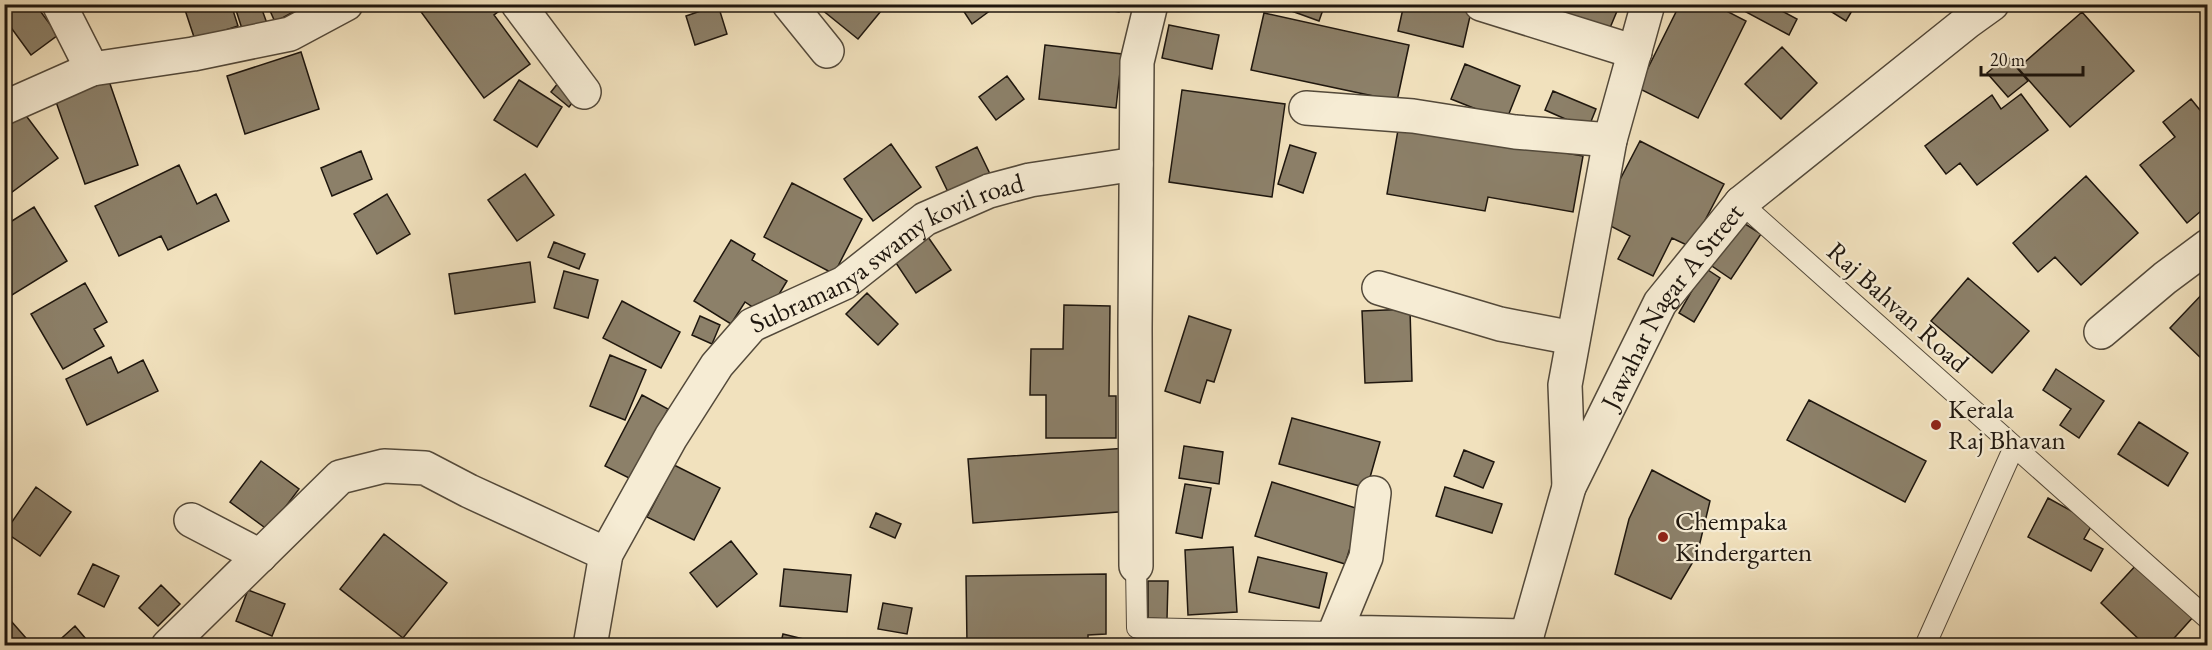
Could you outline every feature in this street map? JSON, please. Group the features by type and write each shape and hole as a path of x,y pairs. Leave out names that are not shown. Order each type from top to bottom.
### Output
{"street":[{"path":"59,4 92,69"},
{"path":"4,108 92,69 193,54 290,34 346,4"},
{"path":"518,4 584,92"},
{"path":"789,4 827,51"},
{"path":"1136,566 1137,62 1151,4"},
{"path":"1481,4 1635,52"},
{"path":"1569,487 1565,385 1610,140 1648,4"},
{"name":"Jawahar Nagar A Street","path":"1525,641 1569,487 1660,303 1741,203 1972,10"},
{"path":"1306,108 1413,116 1515,132 1610,140"},
{"name":"Subramanya swamy kovil road","path":"590,645 606,554 671,437 717,365 752,325 844,283 925,219 989,191 1030,180 1136,164"},
{"path":"2101,332 2165,278 2208,246"},
{"path":"1379,288 1500,324 1573,338"},
{"path":"168,645 340,477 384,466 425,468 469,491 606,554"},
{"path":"1374,493 1366,556 1335,632 1525,641"},
{"path":"191,520 260,556"}],"lane":[{"name":"Raj Bahvan Road","path":"1741,203 2208,619"},
{"path":"1925,645 2014,447"},
{"path":"1136,566 1137,628 1335,632"}],"building":[{"path":"4,4 35,4 58,35 31,55 4,18"},
{"path":"200,4 231,4 238,26 195,40 185,10"},
{"path":"234,4 260,4 269,29 245,38"},
{"path":"267,4 308,4 275,22"},
{"path":"505,4 506,6 494,15 530,64 484,98 416,5"},
{"path":"874,4 881,11 858,39 816,5"},
{"path":"959,4 999,4 972,24"},
{"path":"1095,4 1121,4 1119,12 1095,8"},
{"path":"1288,4 1325,4 1319,21 1286,9"},
{"path":"1404,4 1442,4 1471,12 1463,47 1398,31"},
{"path":"1548,4 1620,4 1607,35 1545,10"},
{"path":"1680,4 1713,4 1746,21 1698,118 1638,88"},
{"path":"1750,4 1769,4 1797,19 1789,35 1746,12"},
{"path":"1819,4 1856,4 1846,21"},
{"path":"2189,4 2208,4 2208,18"},
{"path":"718,5 727,34 695,45 686,16"},
{"path":"2082,12 2134,71 2070,127 2018,68"},
{"path":"1264,13 1409,45 1397,101 1251,70"},
{"path":"1169,25 1219,35 1212,69 1162,58"},
{"path":"1045,45 1122,54 1116,108 1039,99"},
{"path":"1782,47 1817,83 1781,119 1745,84"},
{"path":"301,52 319,109 245,134 227,76"},
{"path":"2007,56 2028,81 2008,97 1987,73"},
{"path":"1465,64 1520,86 1506,121 1451,99"},
{"path":"1007,76 1024,99 996,120 979,97"},
{"path":"562,78 580,93 569,107 551,92"},
{"path":"519,80 562,107 537,147 494,120"},
{"path":"109,81 138,165 85,184 55,99"},
{"path":"1182,90 1285,104 1272,197 1169,182"},
{"path":"1553,91 1596,109 1588,129 1545,110"},
{"path":"2021,94 2048,130 1977,185 1960,163 1946,174 1925,146 1992,95 2001,109"},
{"path":"2191,99 2208,120 2208,205 2187,223 2140,165 2175,137 2163,122"},
{"path":"21,109 58,158 4,198 4,122"},
{"path":"1399,124 1583,156 1573,212 1488,197 1485,211 1387,194"},
{"path":"1640,141 1724,184 1691,247 1672,238 1653,276 1618,259 1630,236 1599,220"},
{"path":"891,144 921,187 873,221 844,179"},
{"path":"1290,145 1316,153 1303,193 1278,184"},
{"path":"977,147 990,174 949,194 936,167"},
{"path":"361,151 372,179 332,196 321,168"},
{"path":"179,165 197,204 216,194 229,221 168,250 161,236 119,256 95,206"},
{"path":"525,174 554,215 517,241 488,200"},
{"path":"2086,176 2138,233 2081,285 2055,257 2038,272 2013,243"},
{"path":"792,183 862,219 834,274 764,237"},
{"path":"387,194 410,234 377,254 354,214"},
{"path":"34,207 67,261 4,300 4,226"},
{"path":"1739,220 1761,234 1731,279 1709,264"},
{"path":"928,237 951,270 916,293 894,260"},
{"path":"731,240 755,254 752,260 787,281 766,316 745,302 731,324 694,301"},
{"path":"554,242 585,254 579,269 548,257"},
{"path":"530,262 535,302 455,314 449,274"},
{"path":"1705,268 1720,278 1694,322 1679,313"},
{"path":"564,271 598,280 588,318 554,308"},
{"path":"1968,278 2029,331 1992,373 1931,321"},
{"path":"85,283 107,322 94,329 104,346 63,369 31,314"},
{"path":"2206,290 2208,292 2208,365 2170,328"},
{"path":"867,293 898,324 878,345 846,314"},
{"path":"622,301 680,332 661,368 603,338"},
{"path":"1064,305 1110,306 1109,396 1116,396 1116,438 1046,438 1046,395 1030,395 1031,349 1063,349"},
{"path":"1410,309 1412,381 1365,383 1362,311"},
{"path":"700,316 720,325 712,344 692,335"},
{"path":"1189,316 1231,330 1214,382 1207,380 1200,403 1165,391"},
{"path":"610,355 646,370 625,420 590,406"},
{"path":"111,357 118,373 143,360 158,391 87,425 66,379"},
{"path":"2056,369 2104,401 2079,438 2060,425 2071,409 2043,390"},
{"path":"642,395 668,409 631,479 605,466"},
{"path":"1809,400 1926,461 1905,502 1787,440"},
{"path":"1292,418 1380,442 1367,488 1279,464"},
{"path":"2139,422 2188,453 2168,486 2118,454"},
{"path":"1184,446 1223,452 1219,484 1179,478"},
{"path":"1127,448 1131,511 973,523 968,459"},
{"path":"1464,450 1494,462 1483,488 1454,476"},
{"path":"261,461 299,489 268,530 230,502"},
{"path":"674,465 720,488 694,540 647,517"},
{"name":"Chempaka Kindergarten","path":"1652,470 1710,501 1697,555 1671,599 1615,574 1629,519"},
{"path":"1272,482 1362,510 1345,564 1255,536"},
{"path":"1185,484 1211,488 1202,538 1176,533"},
{"path":"36,487 71,512 40,556 5,532"},
{"path":"1445,487 1502,504 1492,533 1436,516"},
{"path":"2048,498 2093,523 2084,539 2103,549 2091,571 2028,537"},
{"path":"876,513 901,524 895,538 870,527"},
{"path":"384,534 447,583 403,638 340,589"},
{"path":"731,541 757,574 717,607 690,573"},
{"path":"1233,547 1237,612 1188,615 1185,550"},
{"path":"1258,557 1327,573 1319,608 1249,592"},
{"path":"2138,563 2194,616 2167,646 2146,646 2101,603"},
{"path":"93,564 119,576 104,607 78,594"},
{"path":"784,569 851,575 847,612 780,606"},
{"path":"1106,574 1106,634 1088,635 1088,646 967,644 966,576"},
{"path":"1148,581 1168,581 1167,619 1148,618"},
{"path":"161,585 180,604 158,626 139,608"},
{"path":"248,590 285,604 272,636 236,621"},
{"path":"883,603 912,608 907,634 878,629"},
{"path":"4,613 33,646 4,646"},
{"path":"75,626 92,646 53,646"},
{"path":"783,634 832,646 780,646"},
{"path":"1175,636 1234,636 1235,646 1172,646"}],"place":[{"name":"Kerala Raj Bhavan","path":"1936,425"},
{"name":"Chempaka Kindergarten","path":"1663,537"}]}
